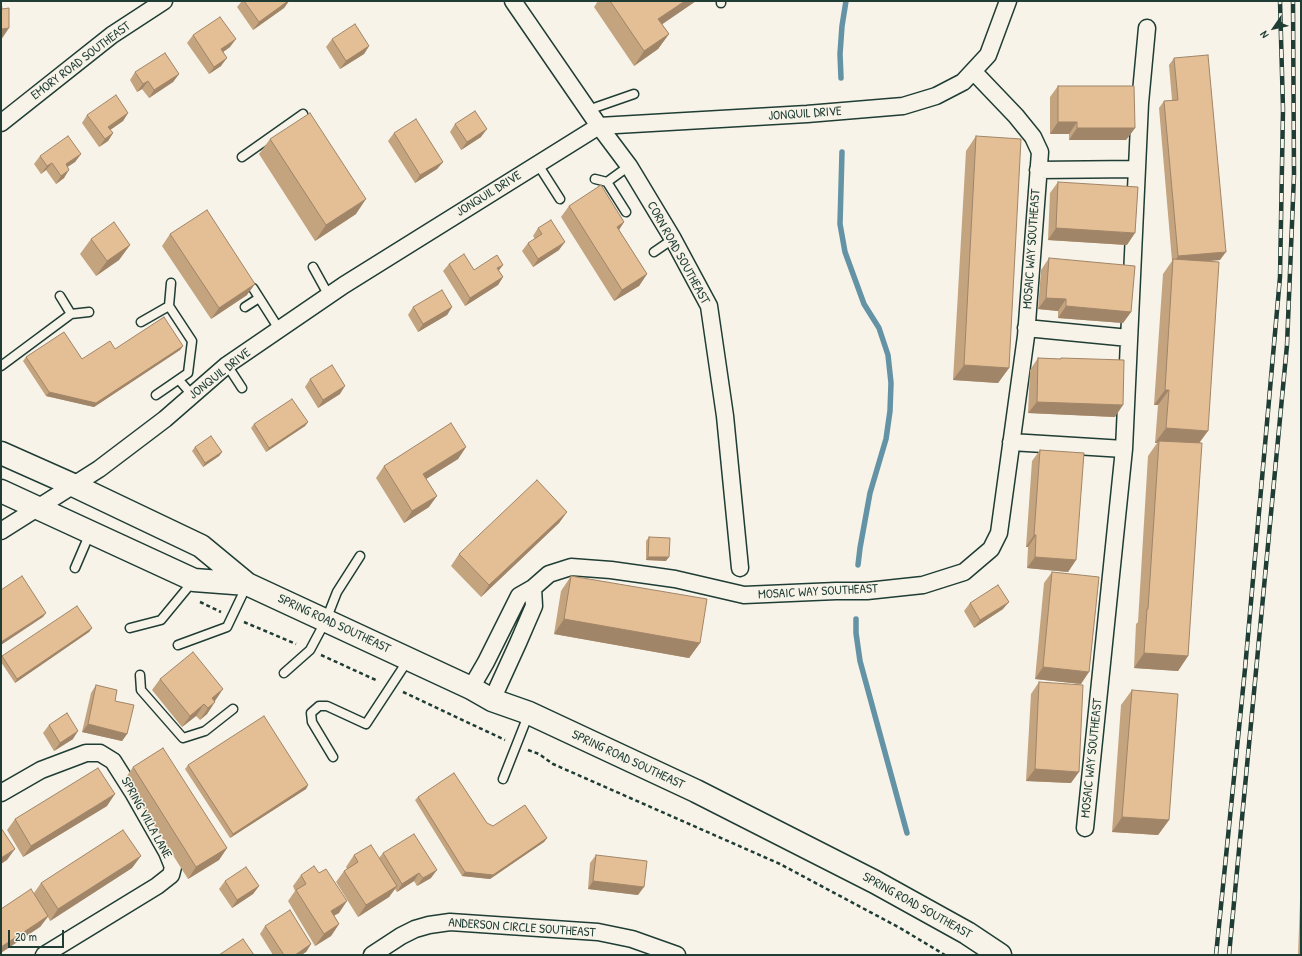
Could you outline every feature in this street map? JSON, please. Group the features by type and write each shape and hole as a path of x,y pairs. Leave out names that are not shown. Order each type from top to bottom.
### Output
{"main road":[{"name":"SPRING ROAD SOUTHEAST","path":"1,452 201,546 247,584 322,628 409,659 471,688 492,700 529,713 696,791 875,882 966,933 1000,955"},
{"name":"SPRING ROAD SOUTHEAST","path":"1,491 90,533 188,587 247,584"}],"street":[{"name":"EMORY ROAD SOUTHEAST","path":"1,123 112,35 164,1"},
{"name":"CORN ROAD SOUTHEAST","path":"513,1 599,126 629,166 673,239 709,306 725,416 740,568"},
{"name":"JONQUIL DRIVE","path":"1,531 99,469 149,432 227,365 329,296 344,284 537,163 599,126 807,114 903,106 936,96 963,82 988,55 1008,1"},
{"name":"MOSAIC WAY SOUTHEAST","path":"1085,828 1124,449 1136,169 1147,28"},
{"name":"MOSAIC WAY SOUTHEAST","path":"471,688 486,662 518,596 533,588 549,574 571,567 610,570 675,579 744,595 867,591 923,585 964,572 991,549 999,532 1026,328 1040,152 1033,137 1016,116 973,71"},
{"name":"MOSAIC WAY SOUTHEAST","path":"1038,170 1136,169"},
{"name":"MOSAIC WAY SOUTHEAST","path":"1026,328 1129,338"},
{"path":"1011,442 1124,449"},
{"path":"492,700 516,650 534,606 533,588"},
{"name":"SPRING VILLA LANE","path":"1,793 41,770 86,752 100,753 113,761 134,794 173,867 171,875 157,886 44,955"},
{"name":"ANDERSON CIRCLE SOUTHEAST","path":"372,955 401,936 415,929 450,922 598,932 632,939 676,955"}],"lane":[{"path":"588,110 634,94"},
{"path":"242,157 303,114"},
{"path":"537,163 560,199"},
{"path":"607,182 629,166"},
{"path":"595,179 607,182 626,212"},
{"path":"654,252 673,239"},
{"path":"313,267 329,296"},
{"path":"156,395 188,373 192,341 169,306 171,283"},
{"path":"253,288 279,329"},
{"path":"60,296 71,314"},
{"path":"244,307 259,298"},
{"path":"141,322 169,306"},
{"path":"1,366 71,314 89,312"},
{"path":"227,365 242,388"},
{"path":"179,380 192,395"},
{"path":"75,568 90,533"},
{"path":"284,673 310,650 322,628 337,592 360,556"},
{"path":"178,645 227,627 247,584"},
{"path":"130,628 161,620 188,587"},
{"path":"333,757 312,722 311,713 319,706 327,706 366,724 392,687 409,659"},
{"path":"140,675 141,690 183,738 205,731 234,709"},
{"path":"503,779 529,713"}],"path":[{"path":"188,587 246,624 310,650 539,754 553,764 780,864 900,928 946,955"}],"building":[{"path":"1,1 2,9 9,8 9,28 1,29"},
{"path":"244,1 288,1 259,22"},
{"path":"610,1 685,1 658,19 669,34 644,51"},
{"path":"220,17 236,39 221,49 227,58 214,67 193,35"},
{"path":"355,24 369,46 346,61 332,39"},
{"path":"165,53 179,74 154,90 148,81 143,84 135,72"},
{"path":"1208,55 1226,252 1178,256 1164,101 1178,100 1174,58"},
{"path":"1058,86 1134,86 1135,128 1077,128 1077,122 1058,122"},
{"path":"116,95 128,113 108,127 113,133 105,139 87,115"},
{"path":"475,111 487,129 467,142 455,124"},
{"path":"310,113 366,199 326,225 270,139"},
{"path":"416,119 443,162 420,175 394,133"},
{"path":"68,136 81,154 66,164 69,170 61,176 52,163 47,166 40,156"},
{"path":"976,136 1021,139 1009,368 964,365"},
{"path":"1058,182 1138,187 1135,233 1056,228"},
{"path":"601,185 624,222 617,227 647,274 622,290 569,206"},
{"path":"207,210 255,284 219,308 170,234"},
{"path":"551,220 565,242 538,259 528,243 542,234 538,228"},
{"path":"114,222 130,245 107,261 91,239"},
{"path":"464,254 474,270 497,255 503,265 497,268 503,277 470,298 449,264"},
{"path":"1049,258 1135,266 1131,312 1066,306 1066,299 1046,298"},
{"path":"1173,259 1219,262 1208,431 1166,428 1169,390 1165,390"},
{"path":"442,290 452,307 423,324 413,307"},
{"path":"164,317 183,346 96,403 49,392 26,357 64,332 82,359 110,341 115,349"},
{"path":"1038,358 1124,360 1123,405 1037,402"},
{"path":"332,365 345,386 323,400 310,379"},
{"path":"292,399 308,422 269,448 254,424"},
{"path":"451,423 466,447 423,474 437,496 412,511 384,466"},
{"path":"211,436 222,452 205,463 195,447"},
{"path":"1159,441 1202,443 1188,656 1144,653"},
{"path":"1040,450 1084,453 1076,560 1035,557 1036,535 1034,535"},
{"path":"537,480 567,512 489,585 459,554"},
{"path":"649,537 670,538 669,557 648,557"},
{"path":"1052,572 1099,577 1089,672 1043,667"},
{"path":"22,576 46,613 1,642 1,590"},
{"path":"571,576 707,599 700,643 564,619"},
{"path":"998,585 1009,602 980,620 970,603"},
{"path":"77,606 92,628 17,679 2,656"},
{"path":"193,652 223,689 212,698 215,702 208,708 204,704 190,716 160,679"},
{"path":"1039,682 1083,685 1079,772 1035,769"},
{"path":"96,685 117,690 115,701 134,705 127,734 88,724"},
{"path":"1132,690 1178,694 1169,820 1122,817"},
{"path":"67,713 78,731 60,743 49,725"},
{"path":"264,716 308,785 233,834 188,765"},
{"path":"163,748 227,848 196,867 133,767"},
{"path":"98,768 115,794 31,846 15,819"},
{"path":"454,773 487,823 493,826 525,805 547,838 493,875 465,872 418,797"},
{"path":"1,828 15,849 1,858"},
{"path":"123,830 141,856 58,909 41,883"},
{"path":"414,834 437,870 423,878 419,873 402,884 383,853"},
{"path":"371,845 397,886 366,905 344,871 358,862 354,855"},
{"path":"596,855 647,861 644,887 593,881"},
{"path":"314,866 319,873 326,869 347,901 331,911 339,924 324,934 296,890 306,884 301,875"},
{"path":"246,867 259,886 237,900 225,881"},
{"path":"31,889 48,916 1,947 1,909"},
{"path":"290,910 311,944 295,955 284,955 265,926"},
{"path":"243,939 254,955 219,955"}],"waterway":[{"path":"841,78 840,54 846,1"},
{"path":"842,152 840,224 845,252 864,304 879,328 888,355 891,383 890,411 886,439 870,493 858,565"},
{"path":"856,619 856,633 860,661 907,833"}],"railway":[{"path":"1216,955 1245,669 1280,277 1283,109 1280,1"},
{"path":"1229,955 1287,345 1294,175 1293,1"}]}
